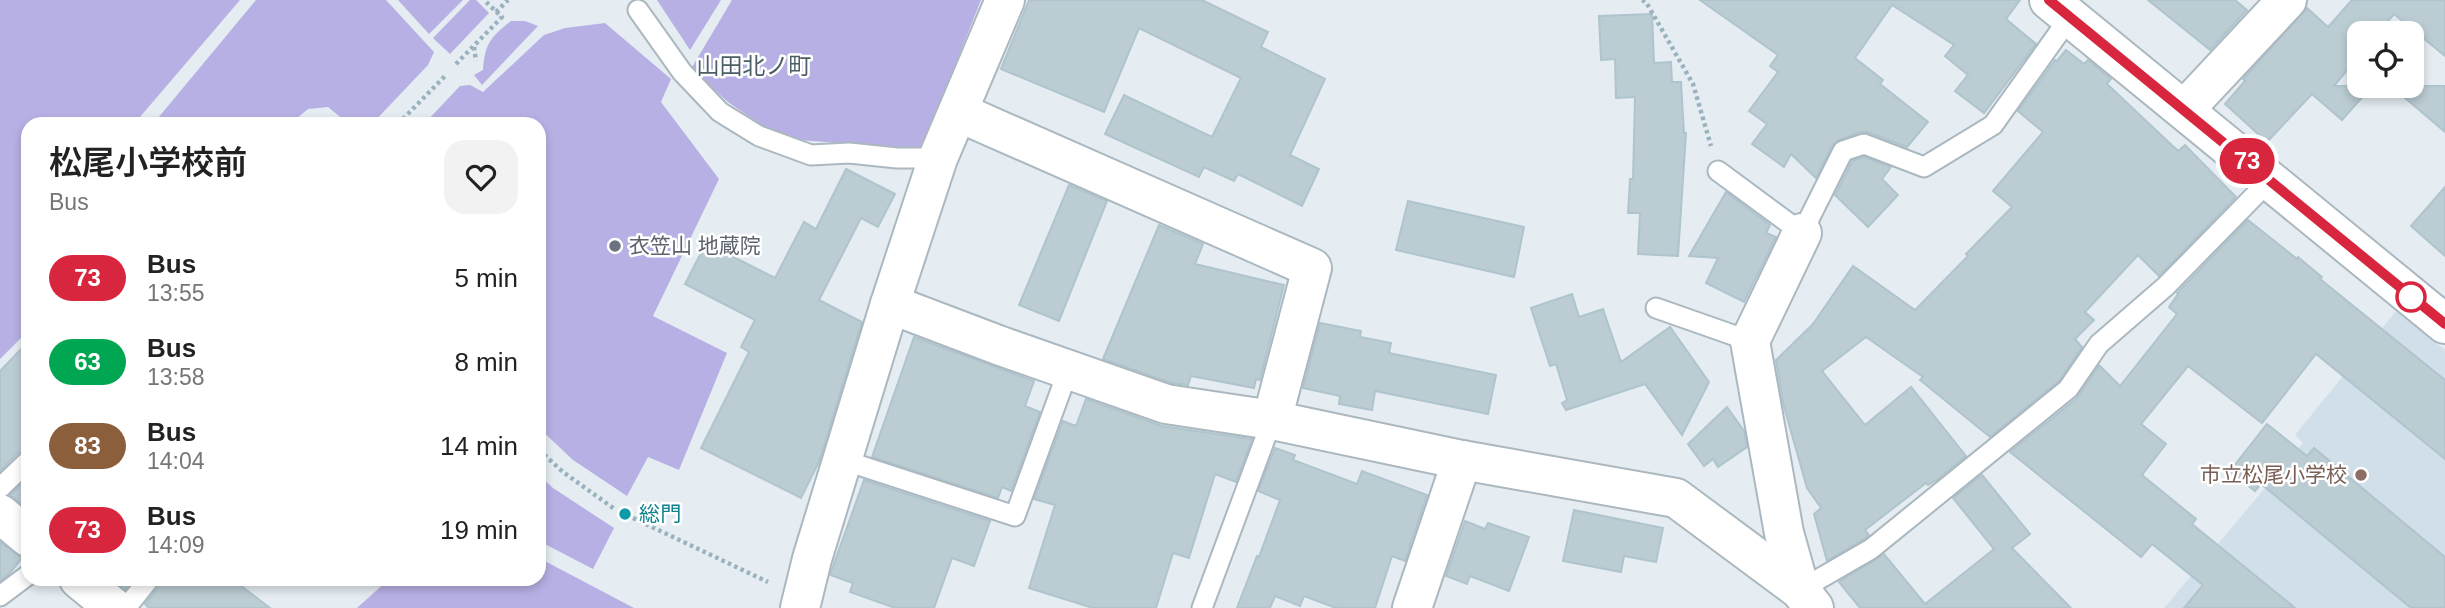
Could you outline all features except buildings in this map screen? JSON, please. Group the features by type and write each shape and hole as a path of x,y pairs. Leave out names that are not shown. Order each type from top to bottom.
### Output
{"street":[{"path":"802,603 812,558 937,158 1005,0"},
{"path":"2184,110 2287,0"},
{"path":"2060,9 2445,324"},
{"path":"958,112 1312,268 1272,420"},
{"path":"1802,233 1750,341 1784,533 1807,599"},
{"path":"890,303 998,345 1166,404 1272,420 1462,460 1676,498 1807,599"},
{"path":"1412,608 1462,460"},
{"path":"0,514 21,531"},
{"path":"87,586 114,608"}],"lane":[{"path":"1718,172 1802,233 1843,151 1864,144 1924,167 1993,124 2060,9"},
{"path":"638,10 682,72 710,102 720,112 759,136 811,155 849,153 897,158 937,158"},
{"path":"1807,599 2068,389 2099,344 2166,286 2270,180"},
{"path":"1656,308 1750,341"},
{"path":"843,460 1015,516 1069,368"},
{"path":"1202,608 1272,420"},
{"path":"0,488 21,468"},
{"path":"0,596 21,580"},
{"path":"126,608 143,586"}],"path":[{"path":"456,64 502,17 484,0"},
{"path":"496,12 508,0"},
{"path":"1642,0 1646,2 1693,84 1718,172"},
{"path":"473,46 477,61"},
{"path":"405,117 447,74"},
{"path":"546,456 616,510"},
{"path":"633,518 802,603"}],"shaded area":[{"path":"0,0 240,0 140,117 21,117 21,338 0,359"},
{"path":"256,0 386,0 434,52 428,65 379,117 340,117 328,107 308,109 298,117 159,117"},
{"path":"398,0 463,0 429,34"},
{"path":"470,0 476,0 489,13 450,54 433,38"},
{"path":"657,0 721,0 690,50"},
{"path":"732,0 981,0 922,149 798,140 767,129 728,102 691,69"},
{"path":"511,21 525,21 538,26 482,85 474,75 483,70 490,41"},
{"path":"605,23 671,79 661,102 719,179 653,316 727,353 679,470 648,457 627,496 573,460 546,435 546,117 431,117 460,86 470,85 483,92 544,35 565,28"},
{"name":"市立松尾小学校","path":"2396,311 2445,350 2445,608 2164,608 2303,443 2295,435"},
{"path":"546,482 614,528 593,569 546,545"},
{"path":"546,562 634,608 357,608 381,586 546,586"}],"bus line":[{"name":"73","path":"2049,0 2445,324"}],"place":[{"name":"衣笠山 地蔵院","path":"615,246"},
{"name":"市立松尾小学校","path":"2361,475"},
{"name":"総門","path":"625,514"}],"district":[{"name":"山田北ノ町","path":"754,66"}]}
